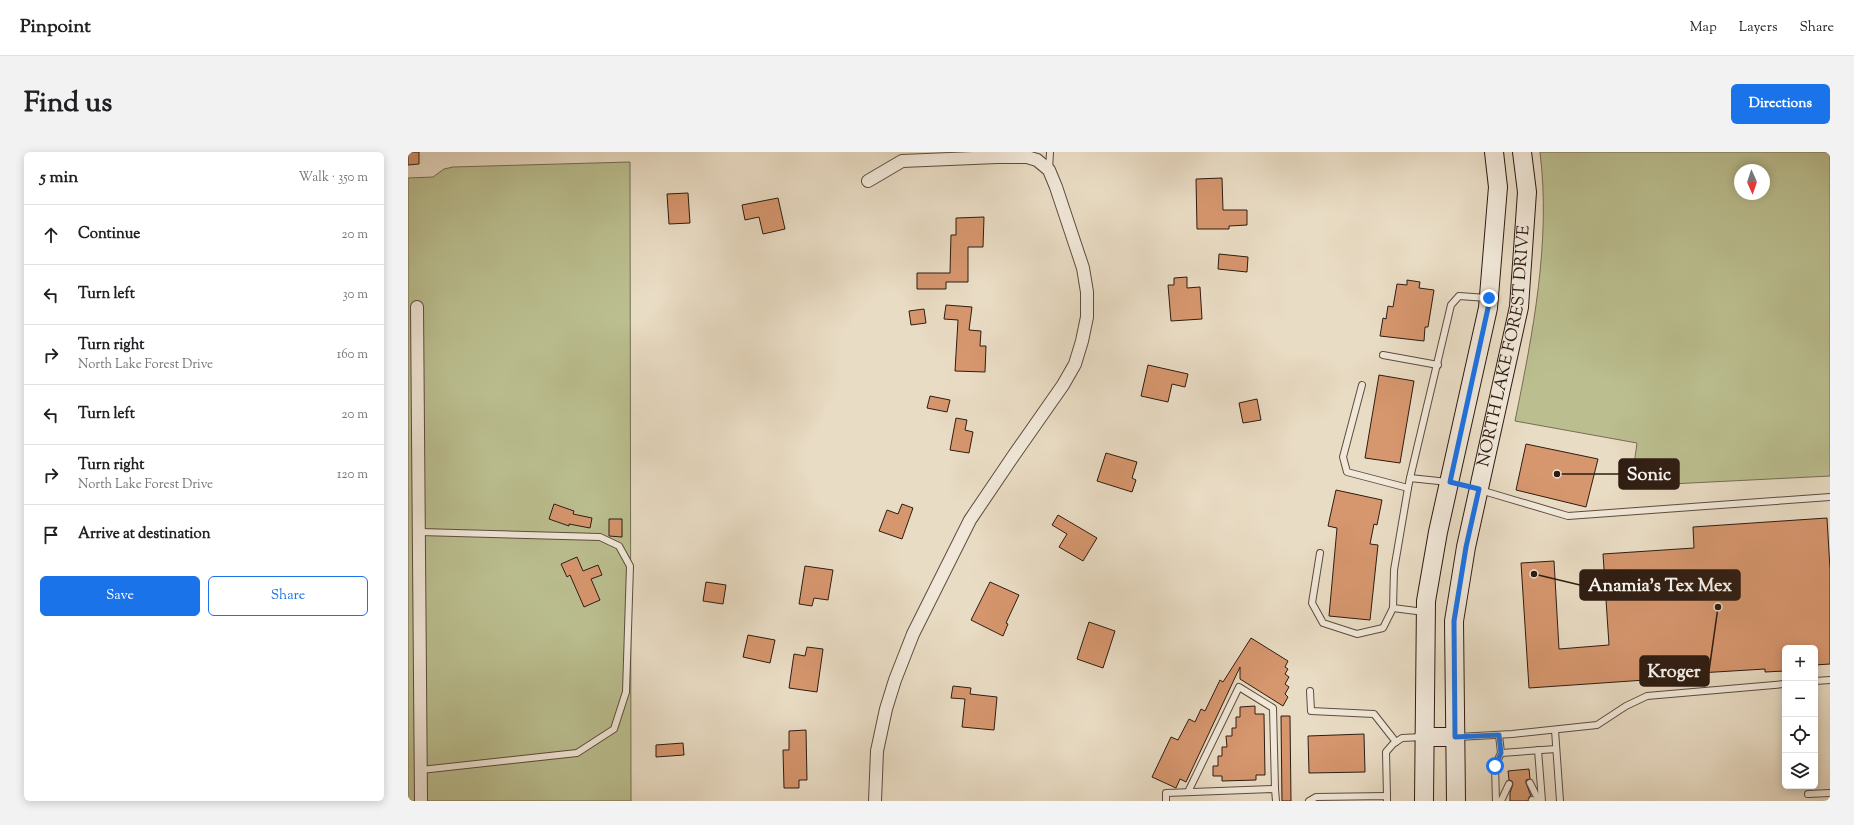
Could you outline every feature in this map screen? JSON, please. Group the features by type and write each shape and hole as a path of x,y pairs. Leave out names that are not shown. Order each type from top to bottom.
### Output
{"main road":[{"name":"NORTH LAKE FOREST DRIVE","path":"1424,801 1426,601 1438,532 1489,298 1498,188 1494,152"},
{"name":"NORTH LAKE FOREST DRIVE","path":"1456,801 1454,621 1466,547 1519,307 1527,192 1522,152"},
{"path":"1450,482 1479,489"},
{"path":"1424,737 1455,737"}],"street":[{"path":"868,181 902,161 997,157 1027,157 1037,160 1049,170 1083,268 1087,292 1087,317 1075,364 1063,385 970,520 913,634 895,680 886,709 877,751 875,801"},
{"path":"417,307 421,801"}],"lane":[{"path":"1049,170 1050,152"},
{"path":"1320,553 1312,603 1323,623 1357,634 1383,628 1393,608 1394,570 1408,488 1451,305 1458,296 1489,298"},
{"path":"1383,355 1438,365"},
{"path":"1362,385 1343,457 1347,472 1408,488"},
{"path":"1410,478 1450,482"},
{"path":"1479,489 1568,516 1830,497"},
{"path":"420,532 600,537 619,546 630,566 626,692 614,729 578,753 421,770"},
{"path":"1393,608 1426,613"},
{"path":"1818,681 1830,680"},
{"path":"1455,737 1499,735 1597,725 1626,706 1646,696 1782,684"},
{"path":"1188,792 1239,687 1273,708 1276,801"},
{"path":"1310,691 1311,710 1374,714 1396,742"},
{"path":"1555,730 1560,801"},
{"path":"1496,801 1495,766 1501,753 1499,735"},
{"path":"1309,801 1316,797 1386,799 1386,752 1402,738 1424,737"},
{"path":"1501,753 1556,749"},
{"path":"1538,750 1542,801"},
{"path":"1530,783 1539,801"},
{"path":"1502,801 1509,784"},
{"path":"1166,801 1166,793 1275,789"},
{"path":"1808,794 1830,793"}],"green space":[{"path":"1540,152 1830,152 1830,476 1631,486 1637,443 1515,421 1534,321 1542,253 1543,186"},
{"path":"630,162 631,801 408,801 408,178 433,177 444,169 453,167"}],"building":[{"path":"408,152 419,152 419,164 408,165"},
{"path":"1222,178 1223,210 1247,210 1247,225 1229,226 1229,229 1197,229 1196,179"},
{"path":"688,193 690,223 669,224 667,194"},
{"path":"778,198 785,229 763,234 759,217 745,220 742,205"},
{"path":"984,217 983,247 968,247 968,282 946,282 946,289 917,289 917,273 950,273 951,235 956,235 956,218"},
{"path":"1219,254 1248,257 1247,272 1218,269"},
{"path":"1187,277 1187,288 1200,287 1202,319 1171,321 1168,285 1174,285 1174,278"},
{"path":"1407,280 1420,282 1419,288 1434,290 1428,327 1425,327 1424,341 1380,336 1383,318 1386,319 1388,306 1393,307 1397,284 1407,285"},
{"path":"946,305 972,307 969,330 981,331 980,346 986,346 985,372 955,371 958,320 944,319"},
{"path":"924,309 926,323 911,325 909,311"},
{"path":"1148,365 1188,374 1185,387 1172,384 1168,402 1141,396"},
{"path":"1379,375 1414,381 1400,463 1365,458"},
{"path":"930,396 950,400 947,412 927,408"},
{"path":"1257,399 1261,420 1243,423 1239,403"},
{"path":"956,418 967,420 965,430 973,432 969,453 950,450"},
{"path":"1526,444 1598,459 1586,507 1516,490"},
{"path":"1106,453 1137,462 1132,478 1136,480 1132,492 1097,481"},
{"path":"1336,490 1382,500 1377,525 1374,524 1370,544 1378,545 1370,620 1329,616 1337,528 1328,526"},
{"path":"554,504 574,511 573,514 592,518 590,528 569,524 569,526 549,519"},
{"path":"902,504 913,508 902,539 879,531 887,510 898,514"},
{"path":"1058,515 1097,538 1083,561 1059,547 1067,534 1052,525"},
{"path":"1827,518 1830,569 1830,664 1818,665 1818,645 1782,645 1782,671 1765,672 1765,669 1699,673 1700,680 1661,683 1660,679 1529,688 1521,563 1554,561 1559,649 1609,645 1603,554 1694,548 1693,527"},
{"path":"609,519 622,519 622,537 609,536"},
{"path":"577,557 583,571 598,565 602,575 591,579 600,600 584,607 570,575 567,577 561,564"},
{"path":"805,566 833,570 828,600 814,598 812,606 799,604"},
{"path":"706,582 726,585 723,604 703,601"},
{"path":"990,582 1019,595 1006,623 1008,624 1003,636 971,620"},
{"path":"1089,622 1115,631 1103,668 1077,659"},
{"path":"748,635 775,640 770,663 743,657"},
{"path":"1251,638 1288,661 1285,667 1288,669 1285,674 1289,677 1285,684 1289,687 1285,694 1288,697 1283,706 1240,679 1240,667 1186,782 1180,779 1176,788 1152,777 1171,737 1178,740 1189,719 1195,722 1201,709 1205,711 1220,680 1223,682"},
{"path":"807,647 823,649 817,692 789,688 794,654 805,656"},
{"path":"953,686 971,688 970,694 997,697 994,730 962,727 965,699 951,698"},
{"path":"1255,706 1255,714 1264,714 1265,775 1256,775 1256,780 1222,781 1222,776 1213,776 1213,766 1218,766 1218,756 1222,756 1222,747 1227,747 1226,736 1232,736 1232,728 1236,728 1236,717 1240,717 1240,707"},
{"path":"1281,716 1290,716 1291,801 1282,801"},
{"path":"806,730 807,780 799,780 799,788 784,788 783,750 789,750 789,731"},
{"path":"1364,734 1365,772 1309,773 1308,736"},
{"path":"683,743 684,755 656,757 656,745"},
{"path":"1529,769 1530,779 1526,780 1526,783 1531,796 1529,797 1528,801 1510,801 1510,793 1513,784 1512,781 1509,780 1508,771"}],"place":[{"name":"Sonic","path":"1557,474"},
{"name":"Anamia's Tex Mex","path":"1534,574"},
{"name":"Kroger","path":"1718,607"}],"route":[{"path":"1489,298 1450,482 1479,489 1466,547 1454,621 1455,737 1499,735 1501,753 1495,766"}]}
